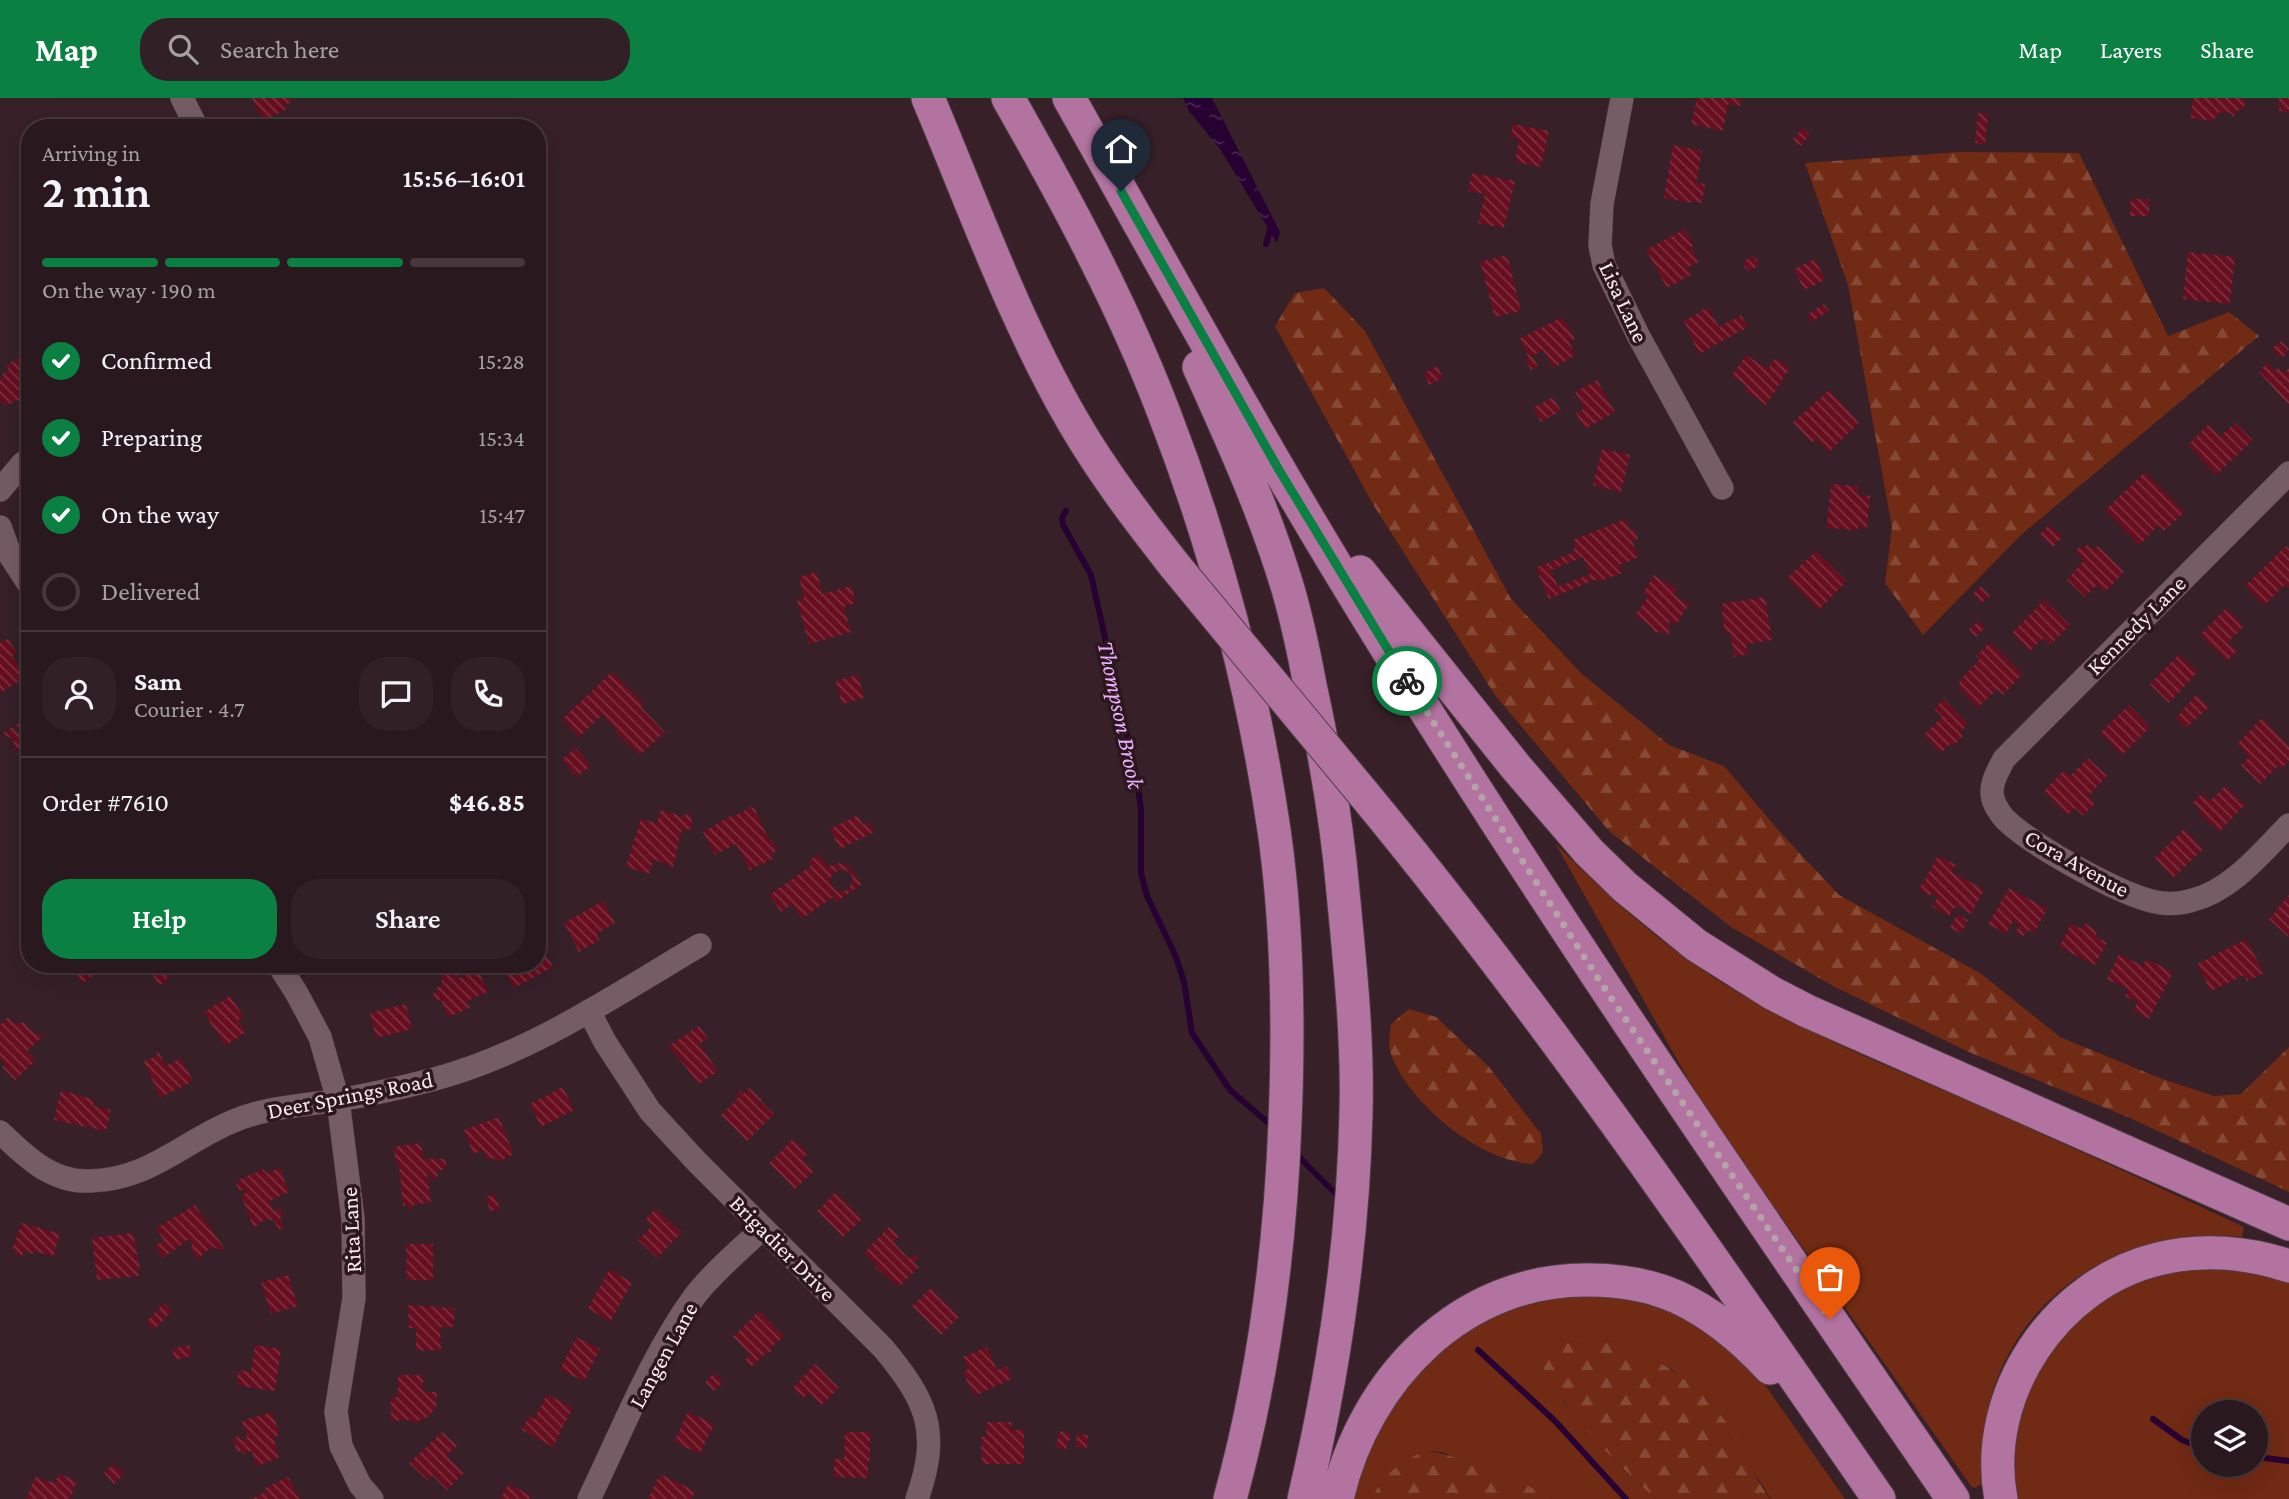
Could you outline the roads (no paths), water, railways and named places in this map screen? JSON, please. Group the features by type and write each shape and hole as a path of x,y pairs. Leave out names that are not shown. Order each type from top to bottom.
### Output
{"highway":[{"path":"928,98 1014,305 1054,386 1098,462 1175,566 1450,900 1596,1094 1879,1499"},
{"path":"1008,98 1069,208 1141,354 1181,458 1222,586 1252,709 1274,831 1281,898 1288,1060 1281,1208 1258,1378 1230,1499"},
{"path":"1060,98 1182,332 1255,495 1288,589 1320,727 1340,860 1354,1028 1356,1112 1344,1285 1325,1404 1304,1499"},
{"path":"1069,98 1279,470 1370,621 1562,924 1954,1499"},
{"path":"1279,470 1552,811 1625,887 1696,945 1738,973 1807,1011 2289,1224"},
{"path":"2001,1499 1999,1442 2006,1405 2017,1376 2033,1351 2051,1326 2071,1306 2115,1275 2158,1258 2196,1253 2241,1254 2289,1266"},
{"path":"1337,1499 1354,1449 1374,1409 1405,1366 1438,1332 1480,1304 1507,1293 1548,1282 1579,1280 1616,1282 1656,1290 1693,1305 1730,1329 1771,1369 1879,1499"}],"street":[{"path":"182,98 192,119"},
{"name":"Lisa Lane","path":"1622,98 1602,204 1600,245 1604,265 1638,335 1722,488"},
{"path":"0,491 21,465"},
{"name":"Kennedy Lane","path":"1993,784 2004,759 2289,473"},
{"path":"0,527 11,557 21,572"},
{"name":"Cora Avenue","path":"1993,784 1993,799 2004,819 2021,833 2100,880 2140,898 2162,903 2191,901 2206,896 2238,875 2289,825"},
{"name":"Deer Springs Road","path":"0,1132 23,1154 46,1170 66,1178 88,1181 126,1177 150,1167 229,1122 261,1112 338,1100 430,1080 482,1065 589,1011 699,945"},
{"name":"Rita Lane","path":"284,973 320,1037 338,1100 353,1219 354,1298 335,1411 341,1446 360,1486 372,1499"},
{"name":"Brigadier Drive","path":"589,1011 605,1042 650,1111 697,1162 883,1348 906,1376 926,1414 928,1426 926,1474 917,1499"},
{"name":"Langen Lane","path":"589,1499 657,1358 695,1297 763,1228"}],"water":[{"path":"1183,98 1212,98 1280,232 1277,243 1220,149 1189,111"}],"waterway":[{"name":"Thompson Brook","path":"1266,244 1271,227"},
{"name":"Thompson Brook","path":"1066,511 1062,518 1063,525 1091,575 1137,780 1141,809 1141,873 1147,896 1176,957 1184,982 1192,1033 1230,1090 1273,1127"},
{"name":"Thompson Brook","path":"1296,1154 1340,1198"},
{"name":"Thompson Brook","path":"1478,1350 1555,1421 1626,1499"},
{"path":"2153,1419 2191,1443"},
{"path":"2268,1458 2289,1461"}]}
